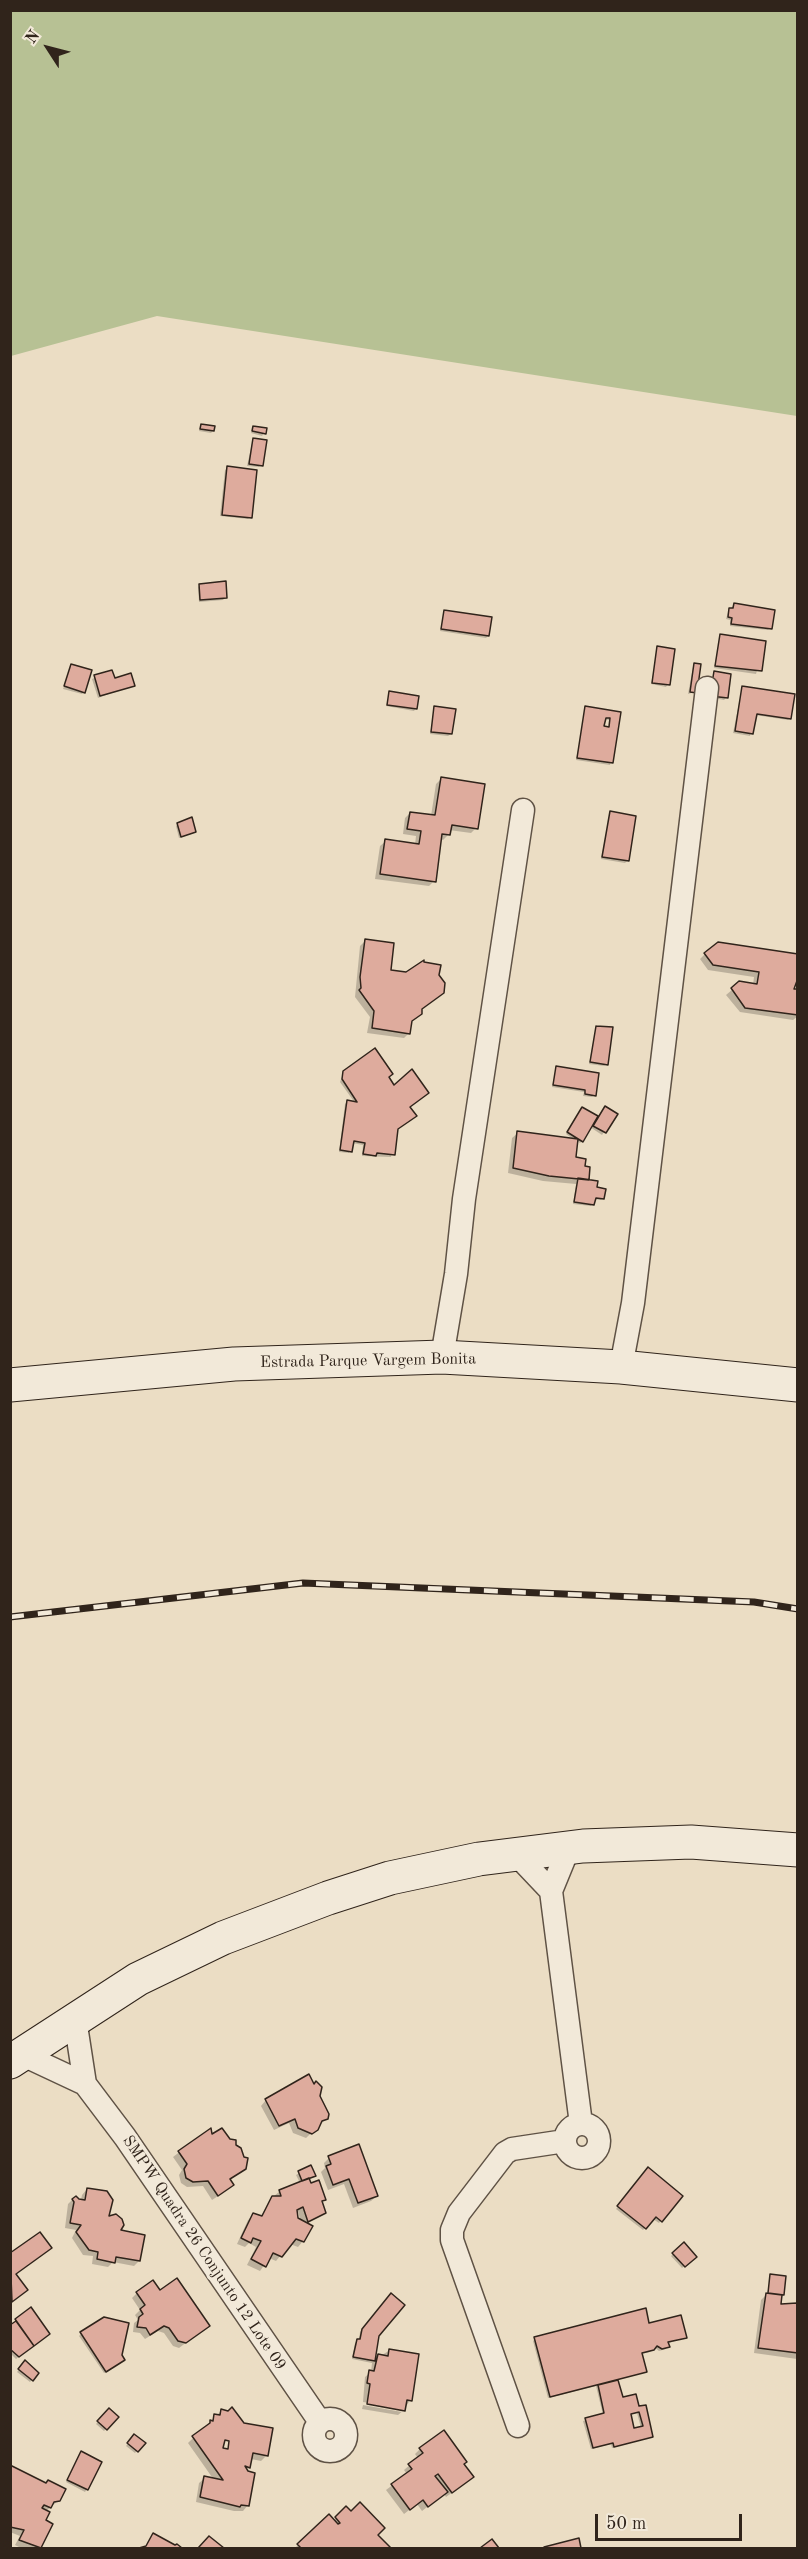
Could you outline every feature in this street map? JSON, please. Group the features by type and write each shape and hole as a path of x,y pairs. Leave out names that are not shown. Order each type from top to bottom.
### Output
{"street":[{"path":"621,1367 633,1303 707,688"},
{"path":"442,1358 523,810"},
{"name":"Estrada Parque Vargem Bonita","path":"10,1385 234,1364 442,1358 621,1367 798,1385"},
{"path":"16,2058 138,1979 212,1943 328,1898 390,1878 515,1853 568,1847 691,1842 798,1850"},
{"path":"568,1847 551,1891 581,2124"},
{"path":"515,1853 551,1891"},
{"name":"SMPW Quadra 26 Conjunto 12 Lote 09","path":"75,2019 86,2084 125,2137 320,2422"},
{"name":"SMPW Quadra 26 Conjunto 12 Lote 09","path":"16,2058 86,2084"},
{"path":"581,2124 588,2125 597,2134 598,2141 594,2152 582,2157 570,2153 565,2140 570,2129 581,2124"},
{"path":"518,2426 452,2240 452,2230 459,2213 505,2153 565,2140"}],"green space":[{"path":"11,10 797,11 797,416 157,316 11,356"}],"building":[{"path":"201,424 215,426 214,431 200,429"},
{"path":"253,426 267,428 266,434 252,431"},
{"path":"253,438 267,440 263,466 249,464"},
{"path":"227,466 257,470 252,518 222,515"},
{"path":"226,581 227,598 200,600 199,584"},
{"path":"734,603 775,610 772,629 731,624 732,618 728,617 729,608 733,608"},
{"path":"444,610 492,617 489,636 441,629"},
{"path":"720,634 766,641 762,671 715,666"},
{"path":"657,646 675,649 670,685 652,683"},
{"path":"694,663 701,664 697,693 690,692"},
{"path":"71,664 92,670 85,693 64,686"},
{"path":"112,670 115,678 131,673 135,686 100,696 94,675"},
{"path":"714,671 731,674 728,698 710,696"},
{"path":"742,686 795,694 791,719 757,714 753,734 735,731"},
{"path":"389,691 419,696 417,709 387,705"},
{"path":"434,706 456,709 452,734 431,732"},
{"path":"585,706 621,712 613,763 577,758","holes":["606,718 610,718 609,727 604,726"]},
{"path":"441,777 485,784 478,829 452,825 450,835 442,834 436,882 380,874 385,839 419,844 421,831 407,829 410,812 435,815"},
{"path":"610,811 636,816 629,861 602,857"},
{"path":"192,817 196,832 181,837 177,823"},
{"path":"365,939 394,943 391,970 406,972 424,960 424,962 441,965 439,975 445,983 444,993 422,1009 422,1014 412,1021 410,1034 372,1028 374,1011 359,990"},
{"path":"718,942 798,954 798,978 794,989 798,989 798,1015 745,1008 731,988 739,981 757,984 759,972 713,965 704,953"},
{"path":"596,1026 613,1027 608,1065 590,1062"},
{"path":"375,1048 393,1074 389,1077 394,1085 412,1069 429,1093 410,1107 417,1116 398,1129 395,1155 363,1154 365,1143 354,1141 352,1152 340,1150 347,1100 357,1102 342,1079 343,1071"},
{"path":"556,1066 599,1073 596,1096 585,1094 585,1090 553,1085"},
{"path":"605,1106 618,1114 606,1133 593,1126"},
{"path":"582,1107 598,1116 583,1142 567,1132"},
{"path":"517,1131 578,1139 576,1157 586,1159 585,1166 590,1167 589,1180 549,1176 513,1168"},
{"path":"578,1178 598,1181 597,1187 606,1189 604,1199 596,1198 594,1205 574,1202"},
{"path":"309,2074 314,2084 316,2081 322,2087 320,2096 329,2114 328,2119 322,2121 318,2130 312,2134 298,2128 295,2119 279,2126 265,2099"},
{"path":"211,2128 212,2134 222,2128 230,2139 236,2140 236,2145 241,2148 244,2157 248,2158 246,2169 230,2179 234,2185 218,2196 208,2181 193,2182 186,2178 184,2169 187,2164 178,2151"},
{"path":"359,2144 378,2196 358,2203 349,2179 333,2185 326,2166 331,2164 328,2156"},
{"path":"311,2165 316,2176 302,2181 298,2171"},
{"path":"648,2167 683,2196 662,2222 656,2217 646,2229 617,2206"},
{"path":"309,2178 311,2183 319,2180 326,2200 322,2201 326,2213 308,2222 303,2207 297,2210 298,2218 313,2226 304,2242 296,2239 282,2257 273,2253 266,2267 251,2259 261,2241 253,2238 251,2243 241,2238 253,2213 262,2216 272,2196 281,2196 279,2190"},
{"path":"87,2188 107,2191 113,2200 109,2216 116,2214 122,2219 124,2225 121,2230 145,2235 140,2261 116,2257 115,2263 97,2259 98,2252 89,2250 76,2232 81,2225 70,2223 74,2202 72,2199 76,2196 85,2200"},
{"path":"40,2232 52,2248 16,2274 28,2290 12,2302 10,2253"},
{"path":"684,2242 697,2257 685,2267 672,2253"},
{"path":"770,2274 786,2276 784,2295 768,2293"},
{"path":"177,2278 210,2326 186,2343 178,2341 169,2328 164,2326 150,2335 146,2328 137,2327 139,2317 143,2314 140,2309 145,2305 136,2292 153,2280 160,2290"},
{"path":"391,2293 405,2305 379,2336 375,2361 353,2357 362,2329"},
{"path":"766,2293 782,2295 781,2304 797,2303 798,2353 758,2348"},
{"path":"31,2307 50,2334 34,2346 15,2319"},
{"path":"646,2308 649,2323 681,2315 687,2338 668,2342 670,2347 662,2349 657,2346 654,2350 642,2353 647,2372 550,2397 534,2337"},
{"path":"104,2317 129,2323 122,2355 125,2360 106,2372 80,2332"},
{"path":"16,2321 34,2346 19,2357 10,2349 10,2325"},
{"path":"389,2349 419,2354 412,2401 407,2400 405,2411 367,2404 370,2384 367,2383 369,2370 374,2371 378,2354 388,2356"},
{"path":"25,2360 39,2373 33,2381 18,2369"},
{"path":"618,2380 623,2397 636,2394 639,2406 646,2405 653,2437 614,2447 613,2443 593,2448 585,2418 604,2413 598,2385","holes":["639,2412 643,2426 634,2428 631,2414"]},
{"path":"232,2407 244,2423 273,2428 268,2456 253,2453 250,2468 245,2466 248,2471 255,2473 249,2506 241,2505 240,2507 200,2497 204,2476 223,2480 192,2436 210,2423 210,2420 213,2421 214,2414 220,2415 221,2409 228,2411","holes":["225,2440 229,2441 228,2449 223,2448"]},
{"path":"109,2408 119,2417 107,2430 97,2421"},
{"path":"444,2430 467,2462 464,2464 474,2477 452,2493 438,2474 435,2476 448,2492 428,2507 423,2500 410,2510 391,2484 412,2469 408,2464 423,2453 419,2448"},
{"path":"134,2434 146,2443 138,2452 127,2443"},
{"path":"81,2451 102,2462 88,2490 67,2480"},
{"path":"10,2465 46,2483 48,2480 66,2489 60,2501 54,2502 51,2508 44,2505 42,2508 50,2512 46,2520 53,2524 41,2548 19,2540 24,2530 10,2527"},
{"path":"360,2502 385,2528 378,2535 391,2548 301,2548 297,2544 329,2514 338,2524 340,2523 335,2517 346,2506 351,2511"},
{"path":"153,2533 182,2548 139,2548 146,2546"},
{"path":"209,2536 224,2548 198,2548"},
{"path":"579,2538 581,2548 544,2548 544,2547"},
{"path":"492,2539 499,2548 480,2548"}],"railway":[{"path":"10,1617 303,1583 754,1602 798,1609"}]}
